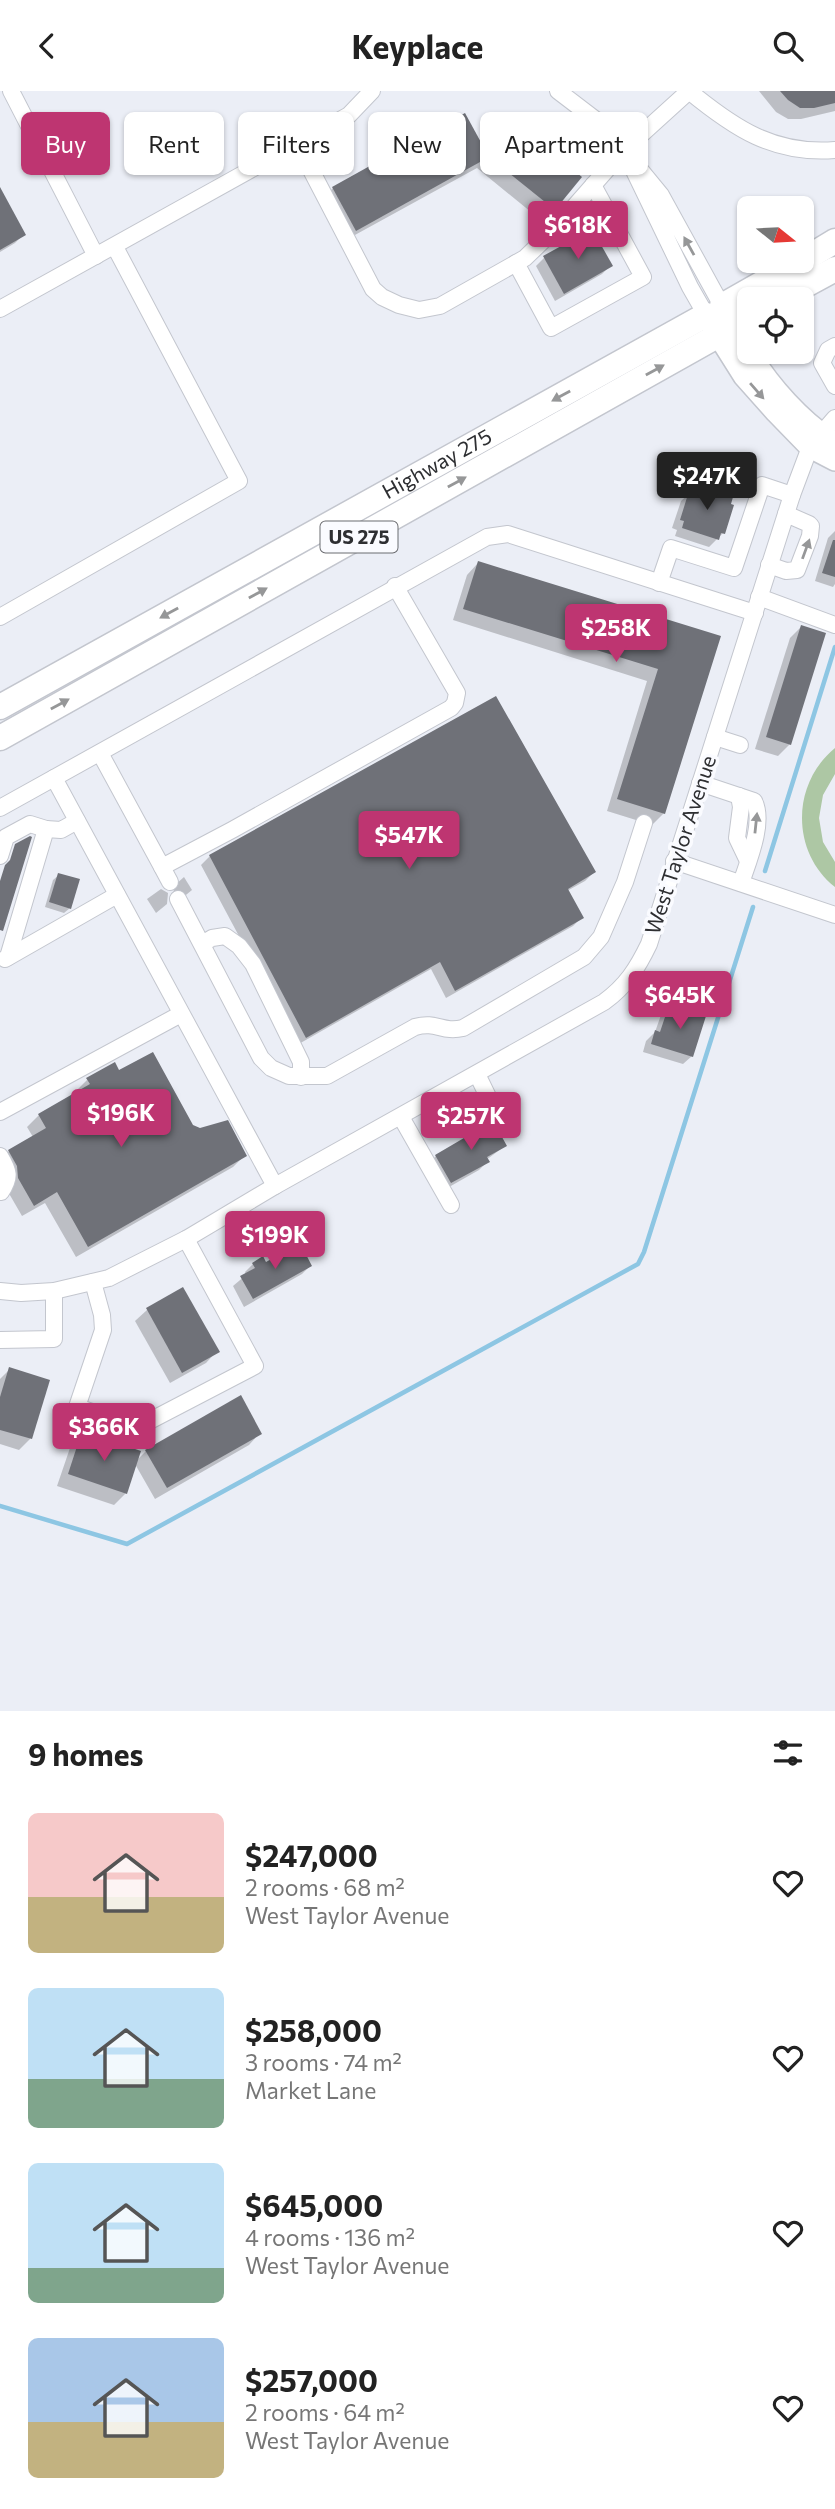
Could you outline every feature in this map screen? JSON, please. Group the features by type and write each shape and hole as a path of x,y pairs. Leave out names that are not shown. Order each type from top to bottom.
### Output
{"highway":[{"name":"Highway 275","path":"814,253 835,241"},
{"path":"802,287 835,269"},
{"name":"Highway 275","path":"0,737 726,320 786,273"},
{"name":"Highway 275","path":"0,707 726,320"}],"main road":[{"path":"726,320 737,335"},
{"path":"726,320 744,376 825,435"},
{"path":"757,364 801,417 825,435 835,460"}],"street":[{"path":"11,91 96,256"},
{"path":"352,112 372,91"},
{"path":"558,91 586,112"},
{"path":"648,128 689,91 725,120 768,143 812,152 835,151"},
{"path":"0,309 244,175"},
{"path":"314,175 373,289 398,305 419,310 440,306 516,263 552,232 602,175"},
{"path":"645,175 661,195 726,320"},
{"path":"516,263 551,328 643,277 593,185"},
{"path":"0,617 239,481 115,247"},
{"path":"835,347 828,350 822,363 835,386"},
{"name":"West Taylor Avenue","path":"0,1290 21,1293 54,1291 109,1278 186,1239 275,1186 604,1002 623,988 638,969 649,944 792,495 825,435"},
{"path":"659,583 671,548 734,568 762,485 792,495"},
{"path":"769,565 786,571 797,570 810,536 809,524 786,513"},
{"path":"0,808 486,537 508,534 755,613"},
{"path":"162,867 353,763 455,703 455,688 395,586"},
{"path":"760,597 835,625"},
{"path":"715,737 740,745"},
{"path":"100,753 170,883"},
{"path":"54,778 275,1186"},
{"path":"700,783 754,801 757,807 754,841 741,883"},
{"path":"0,856 6,837 30,824 61,830 77,821"},
{"path":"178,899 261,1058 271,1068 289,1076 327,1076 415,1027 426,1024 450,1031 463,1028 584,957 601,937 625,882 644,823"},
{"path":"4,959 7,936 46,829"},
{"path":"674,861 835,915"},
{"path":"4,959 117,895"},
{"path":"202,944 212,938 225,936 244,951 301,1062 301,1077"},
{"path":"0,1112 181,1014"},
{"path":"477,1074 494,1107"},
{"path":"401,1117 452,1205"},
{"path":"0,1156 9,1171 9,1178 1,1192"},
{"path":"93,1282 102,1314 103,1330 77,1407 138,1427 255,1366 186,1239"},
{"path":"0,1340 54,1339 54,1291"}],"green space":[{"path":"835,748 835,774 823,795 819,818 823,842 835,862 835,887 810,856 802,818 810,780"}],"building":[{"path":"780,91 835,91 835,103 800,108"},
{"path":"466,115 480,140 480,162 466,170"},
{"path":"368,167 368,175 457,175 356,231 332,187"},
{"path":"511,175 580,175 582,177 555,210"},
{"path":"0,187 26,235 0,250"},
{"path":"592,229 613,266 564,294 543,256"},
{"path":"695,485 733,497 731,504 734,505 725,534 721,533 719,540 682,528 684,521 680,520 689,491 693,492"},
{"path":"835,540 835,577 822,573"},
{"path":"478,561 721,636 665,814 617,799 658,669 463,609"},
{"path":"801,625 826,633 791,745 766,737"},
{"path":"496,696 596,872 568,889 584,918 455,991 440,962 306,1038 209,855"},
{"path":"32,837 3,931 0,930 0,881 15,844"},
{"path":"58,873 80,879 71,909 49,902"},
{"path":"669,1005 706,1016 693,1057 651,1044 655,1030 660,1032"},
{"path":"153,1052 193,1125 200,1128 228,1120 247,1156 88,1247 57,1192 34,1206 18,1178 17,1166 8,1150 46,1128 38,1114 90,1084 86,1078 115,1062 119,1070"},
{"path":"493,1121 507,1146 487,1157 490,1162 451,1183 435,1155"},
{"path":"300,1243 312,1266 253,1299 240,1276 255,1268 252,1263 263,1256 266,1262"},
{"path":"183,1287 220,1352 182,1373 146,1308"},
{"path":"9,1367 50,1380 32,1439 0,1430 0,1397"},
{"path":"241,1395 262,1434 167,1488 145,1450"},
{"path":"82,1431 141,1451 127,1494 68,1474"}],"waterway":[{"path":"765,871 835,647"},
{"path":"0,1506 127,1544 638,1264 753,907"}]}
